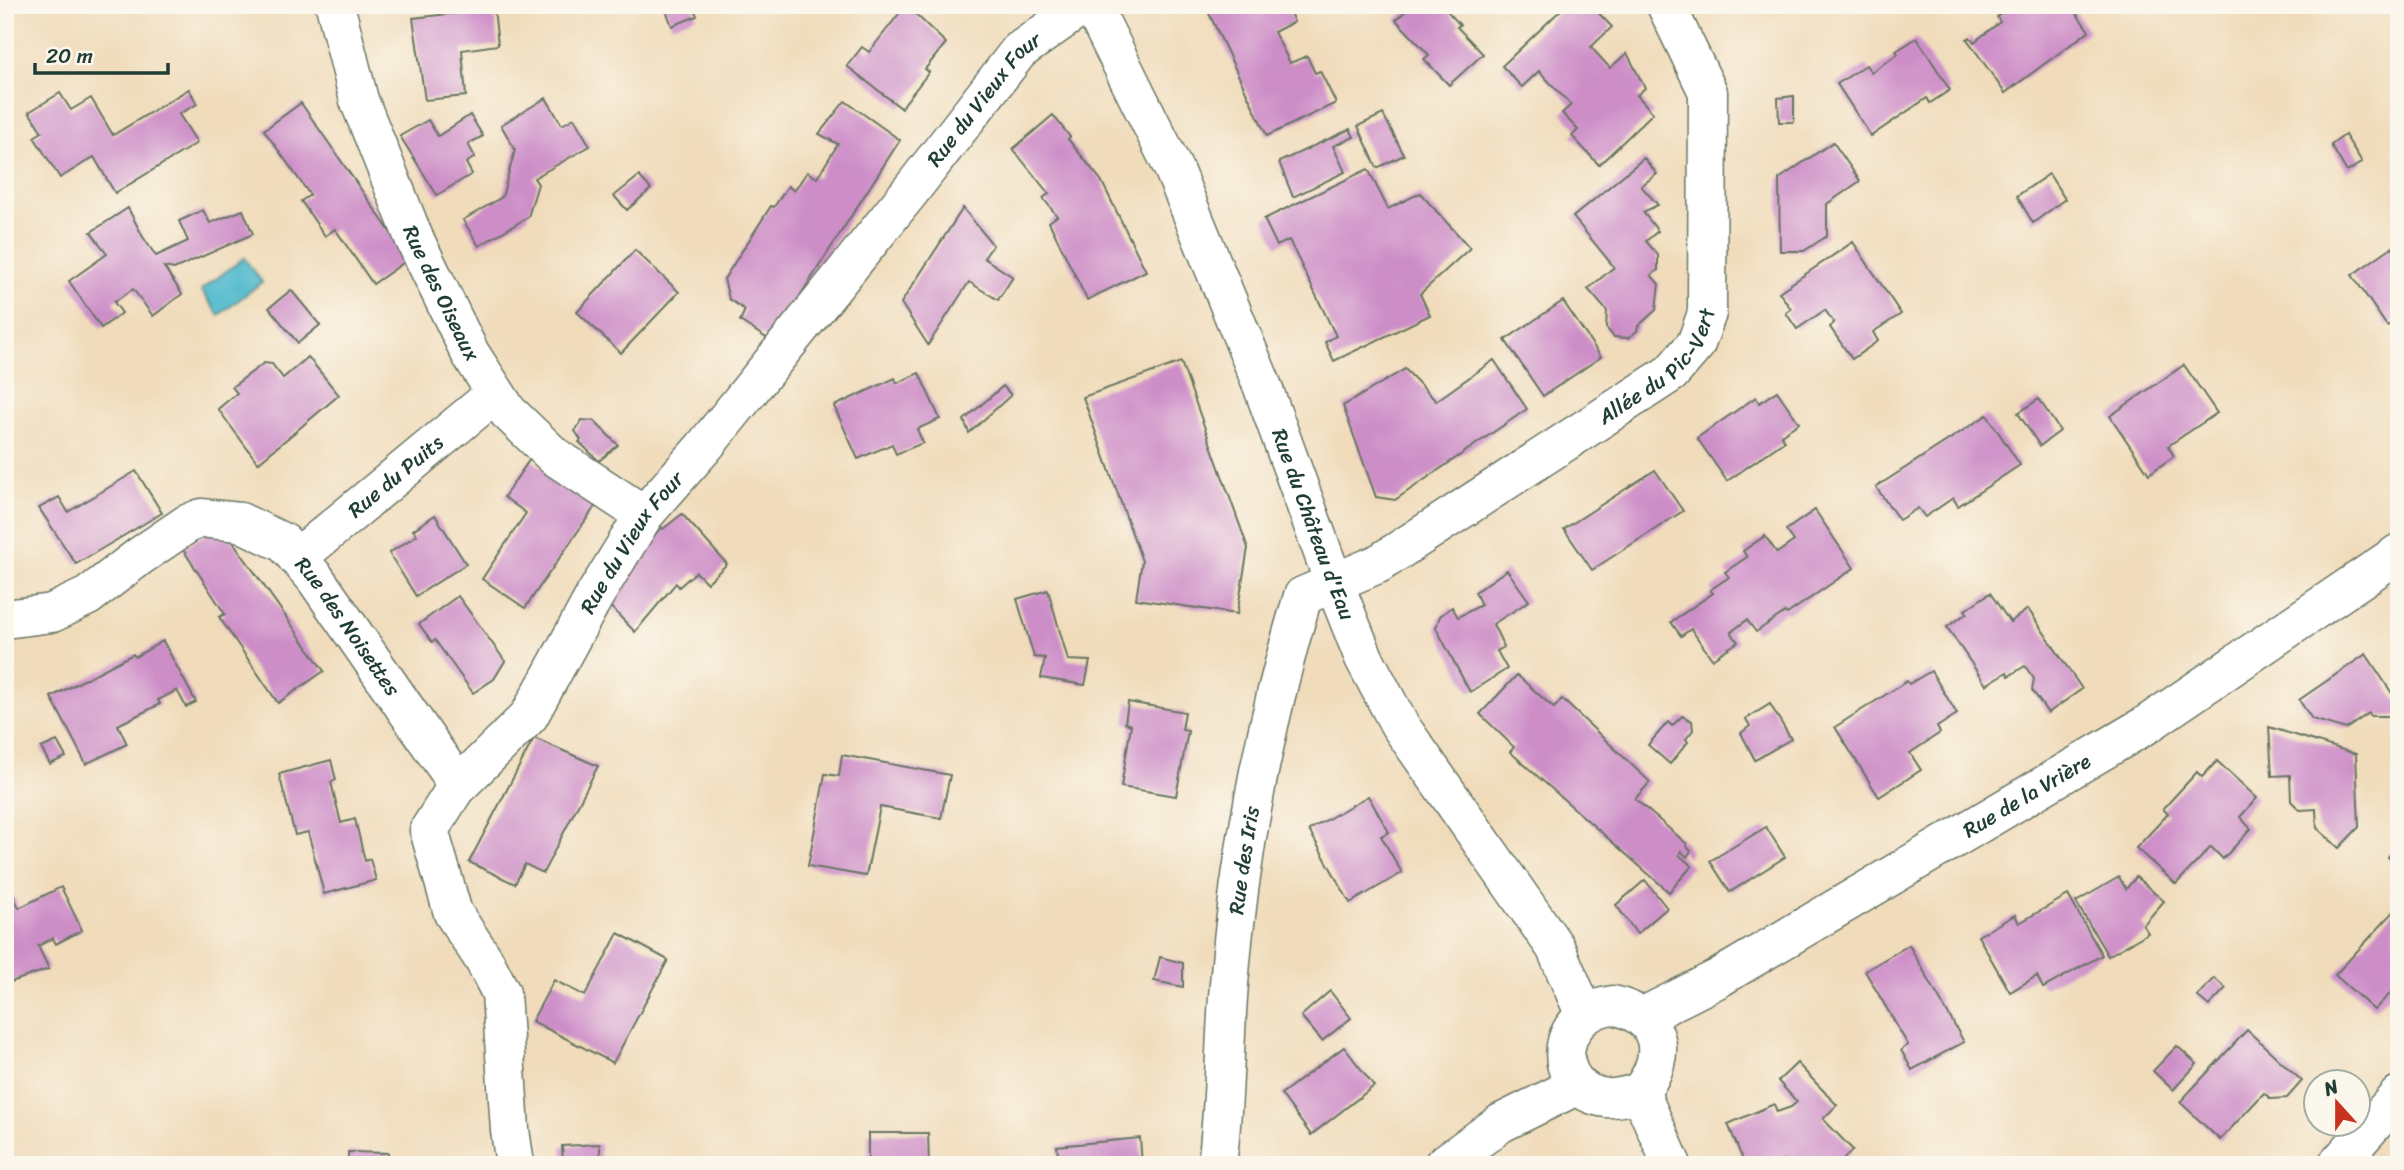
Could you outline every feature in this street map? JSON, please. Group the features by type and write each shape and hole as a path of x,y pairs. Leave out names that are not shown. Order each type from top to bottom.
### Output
{"street":[{"name":"Rue des Oiseaux","path":"335,5 359,100 414,238 470,353 508,412 554,456 644,515"},
{"name":"Rue du Vieux Four","path":"514,1165 502,993 453,913 429,830 455,789 529,716 595,594 644,515 704,447 912,189 1019,51 1084,5"},
{"name":"Rue du Château d'Eau","path":"1092,5 1174,170 1262,385 1364,658 1399,724 1555,947 1584,1015"},
{"name":"Allée du Pic-Vert","path":"1334,583 1378,564 1671,373 1696,344 1707,313 1707,92 1666,5"},
{"name":"Rue du Puits","path":"298,558 495,394"},
{"name":"Rue des Noisettes","path":"5,619 52,614 88,596 140,556 187,524 201,518 240,522 284,543 315,578 450,773 455,789"},
{"name":"Rue de la Vrière","path":"1642,1017 1717,979 2146,725 2399,553"},
{"name":"Rue des Iris","path":"1217,1165 1229,982 1240,895 1249,828 1280,671 1303,596 1334,583"},
{"path":"1614,1005 1629,1009 1642,1017 1653,1030 1658,1045 1657,1061 1651,1077 1640,1091 1608,1098 1592,1094 1578,1085 1569,1071 1565,1056 1573,1025 1598,1007 1614,1005"},
{"path":"1443,1165 1501,1123 1578,1085"},
{"path":"1640,1091 1672,1165"},
{"path":"2337,1165 2399,1095"}],"water":[{"path":"244,258 262,282 219,315 201,290"}],"building":[{"path":"664,5 693,5 697,16 672,26"},
{"path":"906,5 946,43 925,69 929,72 901,108 847,66 862,47 869,52"},
{"path":"1205,5 1287,5 1294,22 1274,32 1290,63 1307,56 1315,73 1320,71 1336,103 1267,136"},
{"path":"1412,5 1442,5 1460,25 1457,27 1483,54 1449,85 1424,59 1429,55 1396,20"},
{"path":"1566,5 1591,5 1612,27 1591,47 1610,68 1627,53 1645,88 1637,95 1653,113 1599,165 1572,136 1578,130 1562,113 1571,105 1539,71 1522,87 1502,66"},
{"path":"2012,5 2070,5 2089,31 2005,93 1967,39 1970,37 1974,42 2000,22 1997,17"},
{"path":"494,9 498,45 462,50 466,96 425,100 413,18"},
{"path":"1917,38 1950,90 1930,103 1927,98 1871,136 1837,84 1866,65 1871,72"},
{"path":"189,89 197,104 179,114 197,143 115,193 94,157 60,178 34,137 42,132 29,112 60,93 71,110 91,98 113,135"},
{"path":"1794,96 1794,122 1779,122 1778,98"},
{"path":"546,98 562,125 574,118 590,146 534,178 538,184 528,217 479,246 463,220 502,197 515,150 501,125"},
{"path":"845,101 900,140 771,341 740,321 745,310 729,299 724,279 771,206 774,207 788,186 794,191 807,172 817,178 838,144 819,134"},
{"path":"301,103 409,259 373,284 335,229 325,236 301,201 310,195 264,130"},
{"path":"1383,114 1404,155 1377,168 1358,126"},
{"path":"470,115 483,136 468,144 475,157 466,163 472,174 437,195 400,136 428,120 438,136"},
{"path":"1053,115 1070,137 1068,139 1101,180 1146,271 1087,300 1049,222 1057,216 1043,198 1049,194 1013,149"},
{"path":"1350,129 1354,137 1333,146 1345,172 1293,197 1279,162"},
{"path":"2345,135 2362,162 2347,172 2331,145"},
{"path":"1833,142 1860,181 1827,204 1827,236 1804,251 1780,251 1779,179"},
{"path":"1644,158 1657,174 1641,186 1658,205 1643,212 1658,231 1646,241 1658,255 1658,270 1651,275 1659,284 1656,310 1628,338 1614,337 1606,328 1607,311 1588,289 1614,267 1573,217"},
{"path":"1368,169 1388,209 1420,193 1470,248 1420,294 1430,315 1334,361 1325,342 1336,336 1289,240 1277,246 1264,219"},
{"path":"2049,174 2065,199 2033,223 2017,196"},
{"path":"639,176 651,189 627,210 614,196"},
{"path":"128,208 156,256 188,241 179,221 203,210 210,223 243,210 253,234 174,269 164,267 182,294 153,316 133,289 114,302 122,313 101,328 69,281 107,254 91,232"},
{"path":"963,208 993,245 984,258 1013,277 998,300 969,282 928,345 901,303"},
{"path":"1853,242 1901,314 1873,332 1878,341 1852,359 1830,327 1834,323 1825,310 1797,329 1786,313 1791,309 1779,292"},
{"path":"2392,247 2399,256 2399,318 2387,326 2352,275"},
{"path":"635,250 679,292 621,353 577,312"},
{"path":"291,290 320,325 298,343 269,308"},
{"path":"1563,301 1601,357 1543,396 1505,340"},
{"path":"308,357 339,395 258,463 218,409 237,393 232,387 264,363 272,364 283,378"},
{"path":"1494,360 1527,409 1395,500 1376,497 1343,406 1405,369 1436,401"},
{"path":"1181,362 1248,548 1237,614 1136,599 1142,561 1083,397"},
{"path":"2184,365 2217,413 2168,446 2174,456 2149,474 2110,416"},
{"path":"919,373 940,419 917,429 923,443 896,454 892,444 858,459 834,406 895,378 897,383"},
{"path":"1003,386 1011,395 969,433 964,420"},
{"path":"1777,391 1799,423 1781,435 1785,441 1727,481 1697,438 1756,397 1759,403"},
{"path":"2039,399 2060,431 2040,446 2018,413"},
{"path":"1987,415 2020,465 1958,506 1953,498 1925,517 1918,508 1899,520 1876,487"},
{"path":"582,420 594,421 618,445 599,461 579,442 581,440 575,431"},
{"path":"530,459 596,505 525,608 482,579 526,513 504,497"},
{"path":"1655,470 1683,511 1592,570 1564,529"},
{"path":"136,471 162,513 76,564 39,508 59,497 68,512"},
{"path":"1815,510 1854,568 1756,632 1747,620 1731,632 1738,642 1712,659 1691,629 1681,636 1671,622 1713,593 1710,590 1729,577 1725,572 1747,557 1743,551 1765,536 1777,553 1794,541 1786,530"},
{"path":"682,514 727,564 707,583 696,572 679,587 676,583 635,632 602,598 661,527 663,529"},
{"path":"435,515 466,564 416,596 389,553 417,535 413,530"},
{"path":"218,527 231,539 324,671 278,703 219,617 225,614 182,548"},
{"path":"1507,570 1529,601 1493,624 1504,647 1497,651 1507,669 1470,692 1436,628 1440,616 1452,607 1458,617 1481,605 1475,592"},
{"path":"1048,590 1068,660 1090,661 1085,685 1041,678 1045,658 1034,657 1017,599"},
{"path":"1990,593 2010,622 2028,609 2082,689 2048,713 2032,690 2034,679 2025,666 2009,676 2007,672 1986,685 1947,627 1967,613 1965,610"},
{"path":"458,596 505,661 494,679 473,693 435,640 432,642 419,624"},
{"path":"163,641 196,702 186,707 177,690 158,700 160,704 118,725 127,744 86,764 51,697"},
{"path":"2366,654 2399,704 2399,716 2371,716 2369,713 2346,729 2312,719 2299,700"},
{"path":"1931,671 1957,714 1937,727 1940,733 1910,753 1921,770 1879,797 1835,727 1907,681 1909,684"},
{"path":"1517,675 1554,708 1562,699 1650,782 1635,799 1687,844 1691,851 1687,857 1681,851 1679,855 1692,866 1669,892 1510,752 1514,747 1480,714"},
{"path":"1128,702 1185,712 1182,730 1188,731 1176,796 1121,787 1131,725 1125,723"},
{"path":"1770,704 1791,739 1755,760 1741,733 1750,726 1746,719"},
{"path":"1682,716 1692,721 1693,730 1686,739 1688,742 1670,764 1648,745 1668,722 1672,726"},
{"path":"2269,727 2356,754 2359,827 2339,848 2317,828 2316,809 2300,810 2291,801 2290,775 2272,776"},
{"path":"534,738 598,766 543,873 525,864 515,884 469,862"},
{"path":"57,741 66,757 50,764 41,748"},
{"path":"842,755 950,775 941,818 880,807 866,876 808,866 825,774 839,776"},
{"path":"331,760 336,780 331,782 341,823 355,819 365,861 370,859 376,880 324,894 308,832 295,835 279,774"},
{"path":"2217,761 2257,798 2240,817 2251,829 2223,859 2211,847 2176,884 2136,848 2168,814 2163,809 2197,772 2202,777"},
{"path":"1368,796 1389,832 1381,836 1402,873 1350,903 1309,830"},
{"path":"1766,827 1785,857 1730,892 1710,861"},
{"path":"2399,844 2399,866 2388,857"},
{"path":"2119,877 2126,889 2136,877 2164,901 2143,925 2148,933 2108,956 2076,902"},
{"path":"5,878 19,908 61,887 82,930 56,944 53,938 38,946 49,969 5,984"},
{"path":"1645,880 1667,908 1637,934 1616,905"},
{"path":"2068,895 2102,955 2043,988 2037,976 2010,992 1978,936 2015,915 2019,923"},
{"path":"2399,906 2399,984 2374,1010 2335,975"},
{"path":"618,933 668,960 613,1063 532,1021 554,980 585,996"},
{"path":"1909,945 1964,1042 1912,1070 1901,1050 1908,1045 1865,971"},
{"path":"1160,957 1183,963 1183,987 1154,981"},
{"path":"2214,978 2226,988 2209,1006 2197,996"},
{"path":"1330,991 1351,1018 1322,1041 1301,1016"},
{"path":"2247,1030 2302,1081 2287,1098 2271,1099 2264,1093 2220,1140 2180,1102"},
{"path":"2177,1046 2197,1064 2173,1090 2153,1071"},
{"path":"1344,1047 1374,1086 1311,1135 1281,1094"},
{"path":"1797,1063 1837,1105 1823,1119 1853,1150 1837,1165 1788,1165 1784,1160 1772,1165 1745,1165 1728,1124 1774,1104 1777,1112 1797,1102 1778,1081"},
{"path":"868,1133 928,1133 929,1165 868,1165"},
{"path":"1140,1138 1142,1165 1059,1165 1057,1146"},
{"path":"600,1144 600,1165 563,1165 562,1146"},
{"path":"348,1152 388,1153 388,1165 348,1165"}]}
